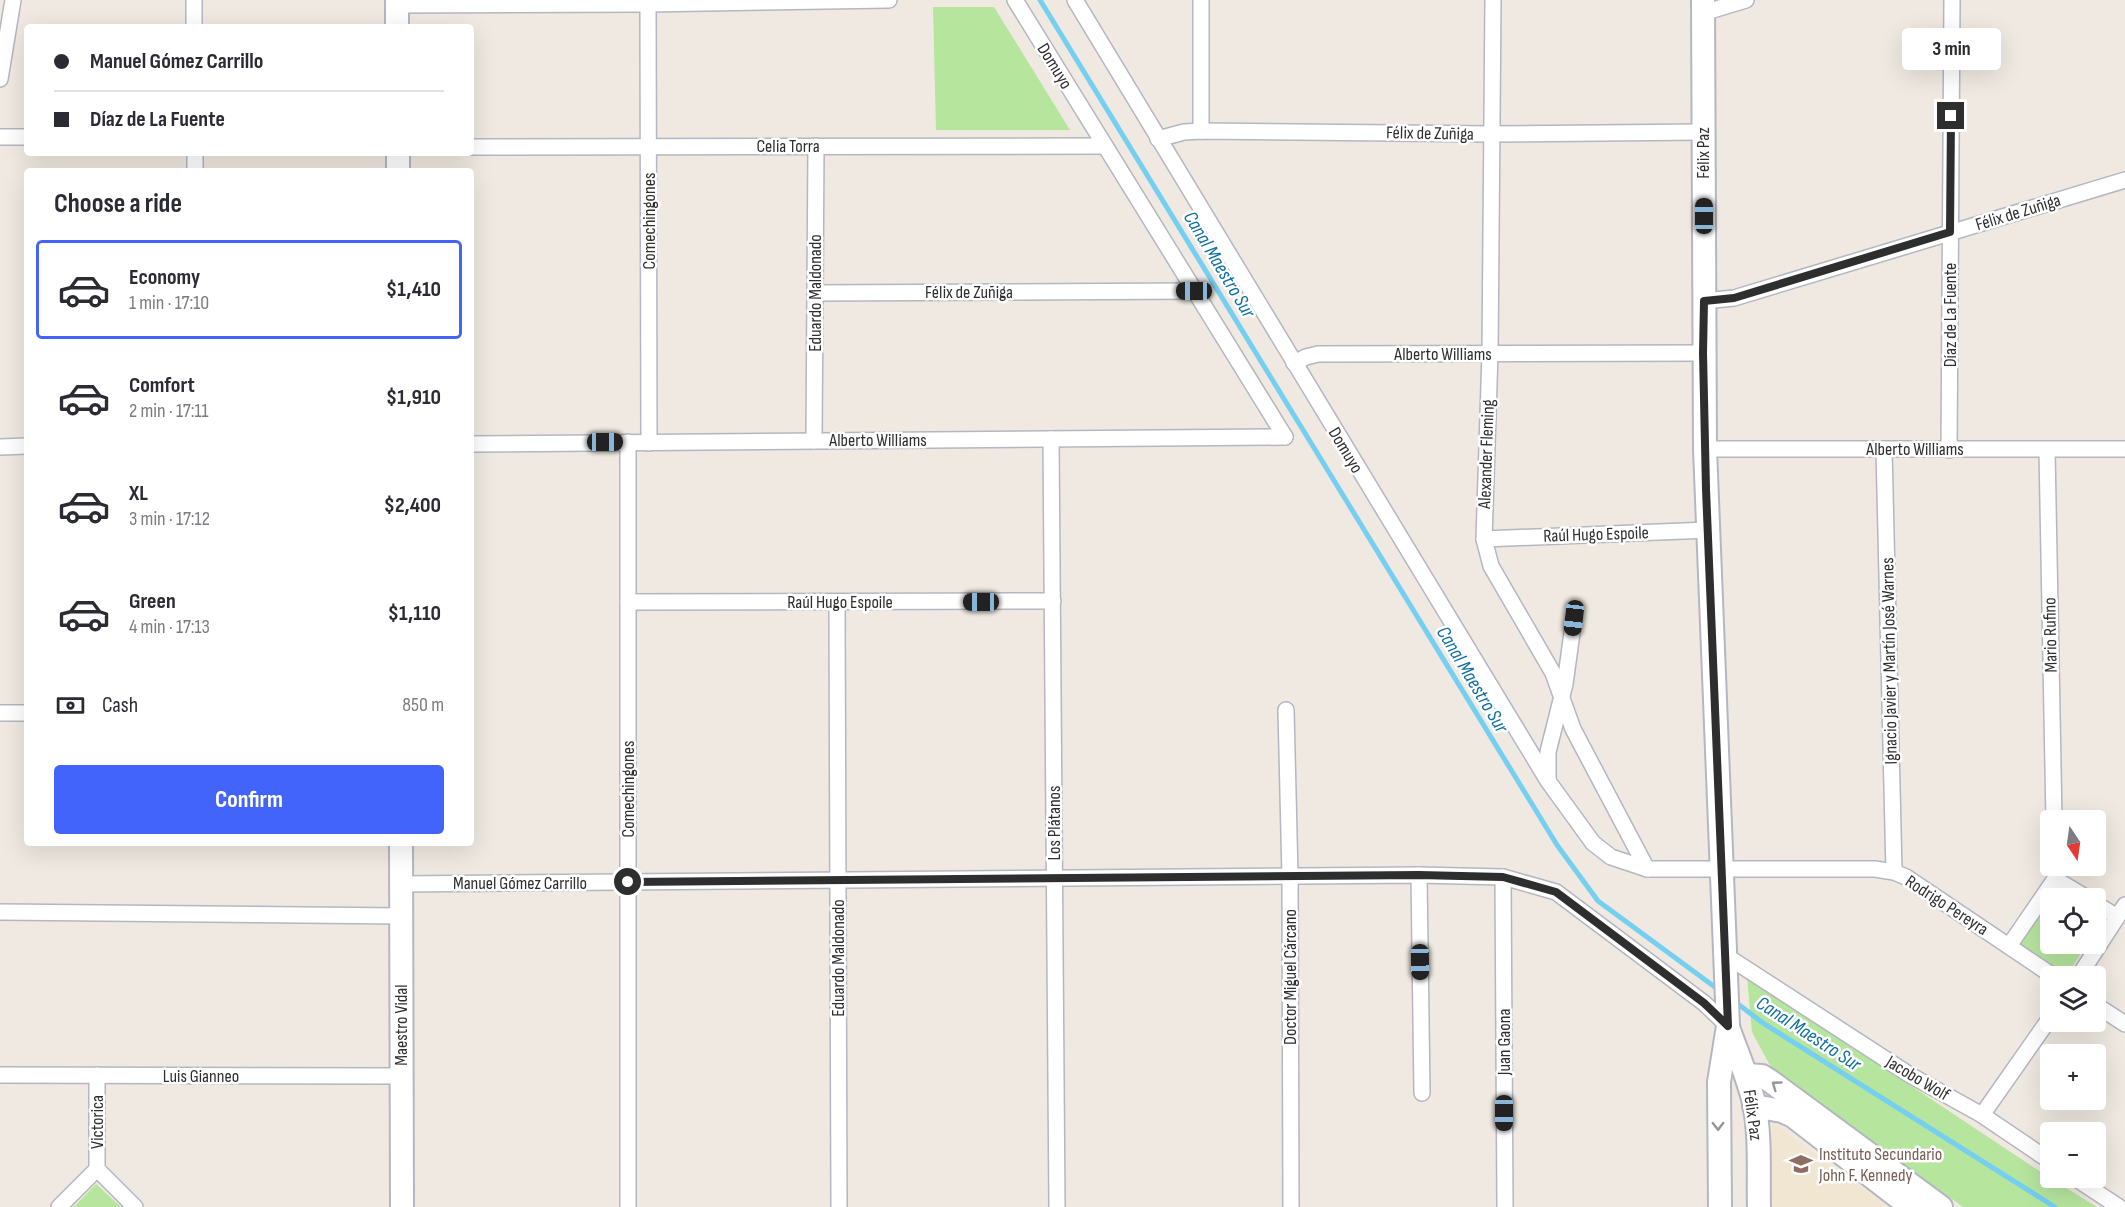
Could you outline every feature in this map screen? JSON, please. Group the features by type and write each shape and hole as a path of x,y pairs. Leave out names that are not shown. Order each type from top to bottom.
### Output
{"main road":[{"name":"Félix Paz","path":"1703,6 1705,448 1728,1026 1719,1082 1720,1207"},
{"name":"Maestro Vidal","path":"401,846 402,1207"},
{"name":"Félix Paz","path":"1728,1026 1746,1075 1754,1106 1758,1148 1759,1207"},
{"path":"1746,1075 1762,1076 1770,1081 1936,1205"},
{"path":"1754,1106 1782,1111 1793,1116 1911,1207"}],"street":[{"path":"0,79 13,0"},
{"path":"194,0 194,24"},
{"path":"397,11 648,2 889,0"},
{"name":"Domuyo","path":"1015,0 1285,438"},
{"name":"Domuyo","path":"1075,0 1548,781 1593,843 1611,857 1647,868"},
{"path":"1201,0 1201,131"},
{"name":"Alexander Fleming","path":"1493,0 1490,353 1484,539 1491,566 1553,673 1573,729 1647,868"},
{"path":"1703,6 1746,0"},
{"name":"Díaz de La Fuente","path":"1949,450 1952,0"},
{"name":"Comechingones","path":"648,2 649,443"},
{"name":"Félix de Zuñiga","path":"1158,139 1184,132 1201,131 1492,134 1703,132"},
{"path":"0,137 24,137"},
{"name":"Eduardo Maldonado","path":"814,441 816,146"},
{"name":"Celia Torra","path":"474,147 1105,146"},
{"name":"Félix de Zuñiga","path":"1704,301 1734,298 2125,180"},
{"name":"Félix de Zuñiga","path":"816,293 1194,291"},
{"name":"Alberto Williams","path":"1293,363 1318,354 1703,353"},
{"name":"Alberto Williams","path":"474,444 1285,438"},
{"name":"Los Plátanos","path":"1051,439 1057,1207"},
{"name":"Comechingones","path":"627,442 628,1207"},
{"path":"0,447 24,446"},
{"name":"Alberto Williams","path":"1705,448 2125,449"},
{"name":"Ignacio Javier y Martín José Warnes","path":"1884,449 1894,872"},
{"name":"Mario Rufino","path":"2047,450 2054,810"},
{"name":"Raúl Hugo Espoile","path":"1484,539 1708,530"},
{"name":"Raúl Hugo Espoile","path":"628,602 1053,601"},
{"name":"Eduardo Maldonado","path":"837,602 839,1207"},
{"path":"1548,781 1548,752 1562,697 1574,618"},
{"name":"Doctor Miguel Cárcano","path":"1286,710 1290,876 1291,1207"},
{"path":"0,713 24,713"},
{"name":"Rodrigo Pereyra","path":"1647,868 1875,869 1894,872 2040,967"},
{"path":"1419,875 1422,1093"},
{"name":"Manuel Gómez Carrillo","path":"401,884 1419,875 1503,877 1556,892 1704,1003 1728,1026"},
{"path":"2009,946 2053,876"},
{"path":"2060,876 2075,888"},
{"name":"Juan Gaona","path":"1503,877 1504,1207"},
{"path":"2085,966 2121,911 2106,907"},
{"path":"0,912 401,916"},
{"name":"Jacobo Wolf","path":"1725,955 1910,1075 1982,1115 2040,1154"},
{"path":"2106,1012 2125,1024"},
{"path":"1982,1115 2040,1031"},
{"name":"Luis Gianneo","path":"0,1075 402,1076"},
{"name":"Victorica","path":"97,1075 97,1169"},
{"path":"60,1207 97,1169 135,1207"},
{"path":"2090,1188 2119,1207"}],"shaded area":[{"name":"Instituto Secundario John F. Kennedy","path":"1772,1122 1888,1207 1771,1207"}],"green space":[{"path":"933,7 994,7 1070,130 936,130"},
{"path":"2040,912 2040,954 2081,954 2073,966 2054,966 2019,943"},
{"path":"1747,977 2040,1171 2040,1188 2066,1188 2097,1207 1963,1207 1773,1071 1752,1032"},
{"path":"96,1184 121,1207 74,1207"}],"waterway":[{"name":"Canal Maestro Sur","path":"1040,0 1557,845 1598,901 1719,990"},
{"name":"Canal Maestro Sur","path":"1734,1001 1763,1023 2055,1207"}],"place":[{"name":"Instituto Secundario John F. Kennedy","path":"1801,1164"}],"route":[{"path":"628,882 1419,875 1503,877 1556,892 1704,1003 1728,1026 1706,489 1704,301 1734,298 1950,232 1951,116"}]}
